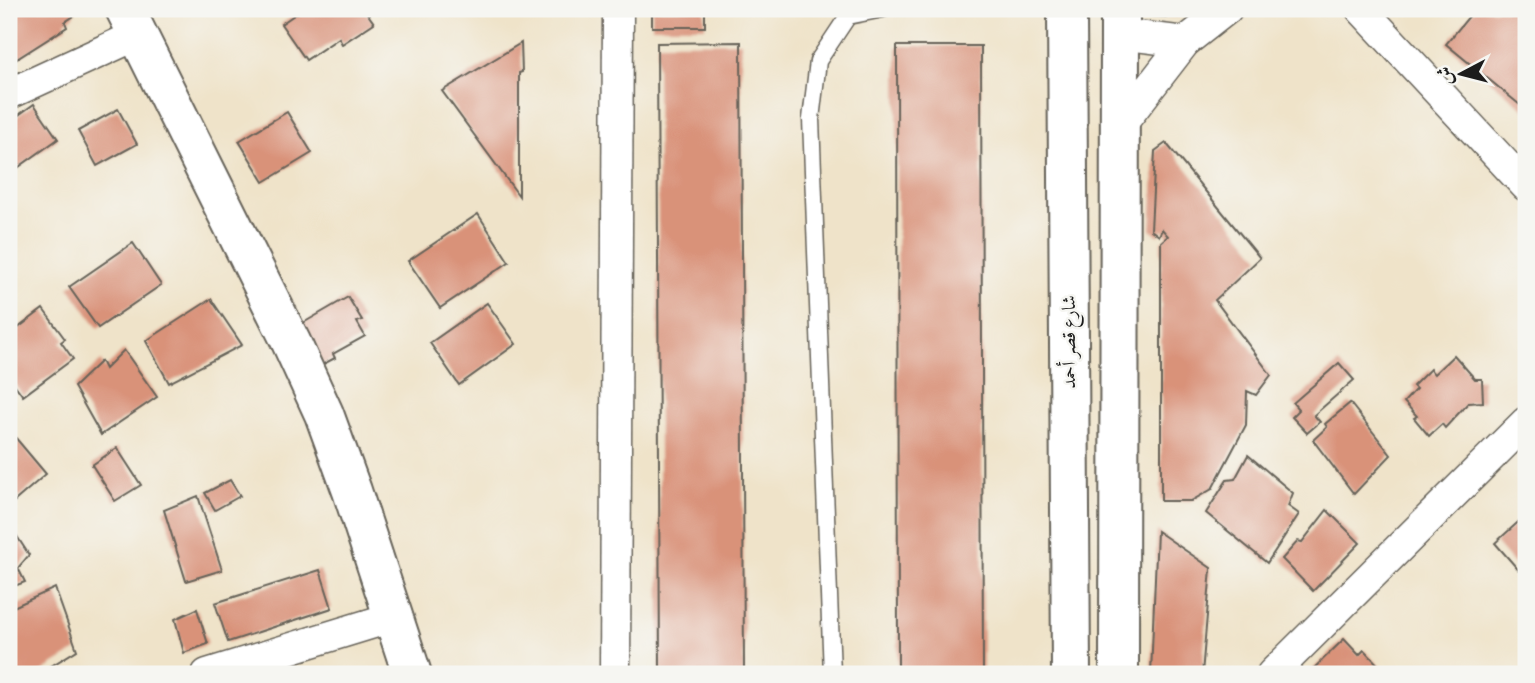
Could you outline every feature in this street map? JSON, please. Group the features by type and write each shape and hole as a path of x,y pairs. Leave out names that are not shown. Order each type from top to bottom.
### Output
{"main road":[{"name":"شارع قصر أحمد","path":"1067,9 1071,674"},
{"path":"131,22 291,342 324,414 412,674"},
{"path":"1119,674 1120,22"}],"street":[{"path":"615,674 618,9"},
{"path":"1120,126 1185,42 1227,9"},
{"path":"1361,9 1526,186"},
{"path":"9,94 131,22"},
{"path":"1120,22 1185,42"},
{"path":"1272,674 1526,422"},
{"path":"207,674 393,617"}],"lane":[{"path":"832,674 811,119 818,61 848,16 883,9"}],"building":[{"path":"9,9 76,10 74,16 65,22 67,27 12,62 9,56"},
{"path":"303,9 364,9 374,23 342,44 339,38 306,60 281,24"},
{"path":"652,9 705,9 705,27 652,27"},
{"path":"1149,9 1190,9 1178,17 1150,16"},
{"path":"1475,9 1526,9 1526,110 1446,44"},
{"path":"741,42 744,674 660,674 657,43"},
{"path":"521,43 522,72 519,73 519,196 442,91"},
{"path":"897,46 981,46 983,674 898,674"},
{"path":"34,104 58,139 9,174 9,122"},
{"path":"118,109 137,144 97,166 78,131"},
{"path":"287,112 312,153 264,182 239,141"},
{"path":"1166,143 1260,258 1215,300 1271,375 1256,395 1247,391 1246,425 1212,489 1191,501 1161,501 1161,242 1168,236 1162,229 1159,236 1151,230 1155,151"},
{"path":"478,214 509,262 440,308 408,261"},
{"path":"133,243 161,285 98,328 69,287"},
{"path":"348,297 362,320 357,322 365,336 333,354 335,358 320,366 298,326"},
{"path":"211,299 242,345 169,383 146,341"},
{"path":"487,303 516,344 459,385 430,343"},
{"path":"43,309 65,339 61,342 73,359 23,396 9,377 9,354 13,351 9,346 9,335"},
{"path":"124,350 157,397 101,435 74,387 101,361 105,369"},
{"path":"1454,355 1475,379 1482,379 1483,402 1468,403 1445,428 1442,424 1429,436 1414,418 1417,416 1404,402 1416,389 1413,386 1430,369 1434,374"},
{"path":"1339,363 1354,380 1314,415 1320,422 1307,433 1292,417 1299,410 1293,403"},
{"path":"1350,403 1391,455 1354,494 1313,440 1327,427 1325,424"},
{"path":"9,430 46,474 9,506"},
{"path":"117,448 141,485 115,501 92,465"},
{"path":"1248,455 1293,493 1288,506 1299,514 1267,563 1206,513 1227,480 1235,479"},
{"path":"230,480 240,496 215,510 205,493"},
{"path":"198,496 222,570 186,581 164,510"},
{"path":"1327,510 1360,543 1313,591 1282,559 1298,541 1302,542"},
{"path":"1526,515 1526,570 1522,574 1495,543"},
{"path":"9,524 29,555 18,568 25,582 9,588"},
{"path":"1157,531 1211,568 1202,674 1151,674"},
{"path":"320,570 332,608 228,642 215,603"},
{"path":"55,588 77,650 38,674 9,674 9,609"},
{"path":"197,609 208,644 184,653 175,619"},
{"path":"1344,639 1359,655 1364,650 1387,674 1308,674"}]}
